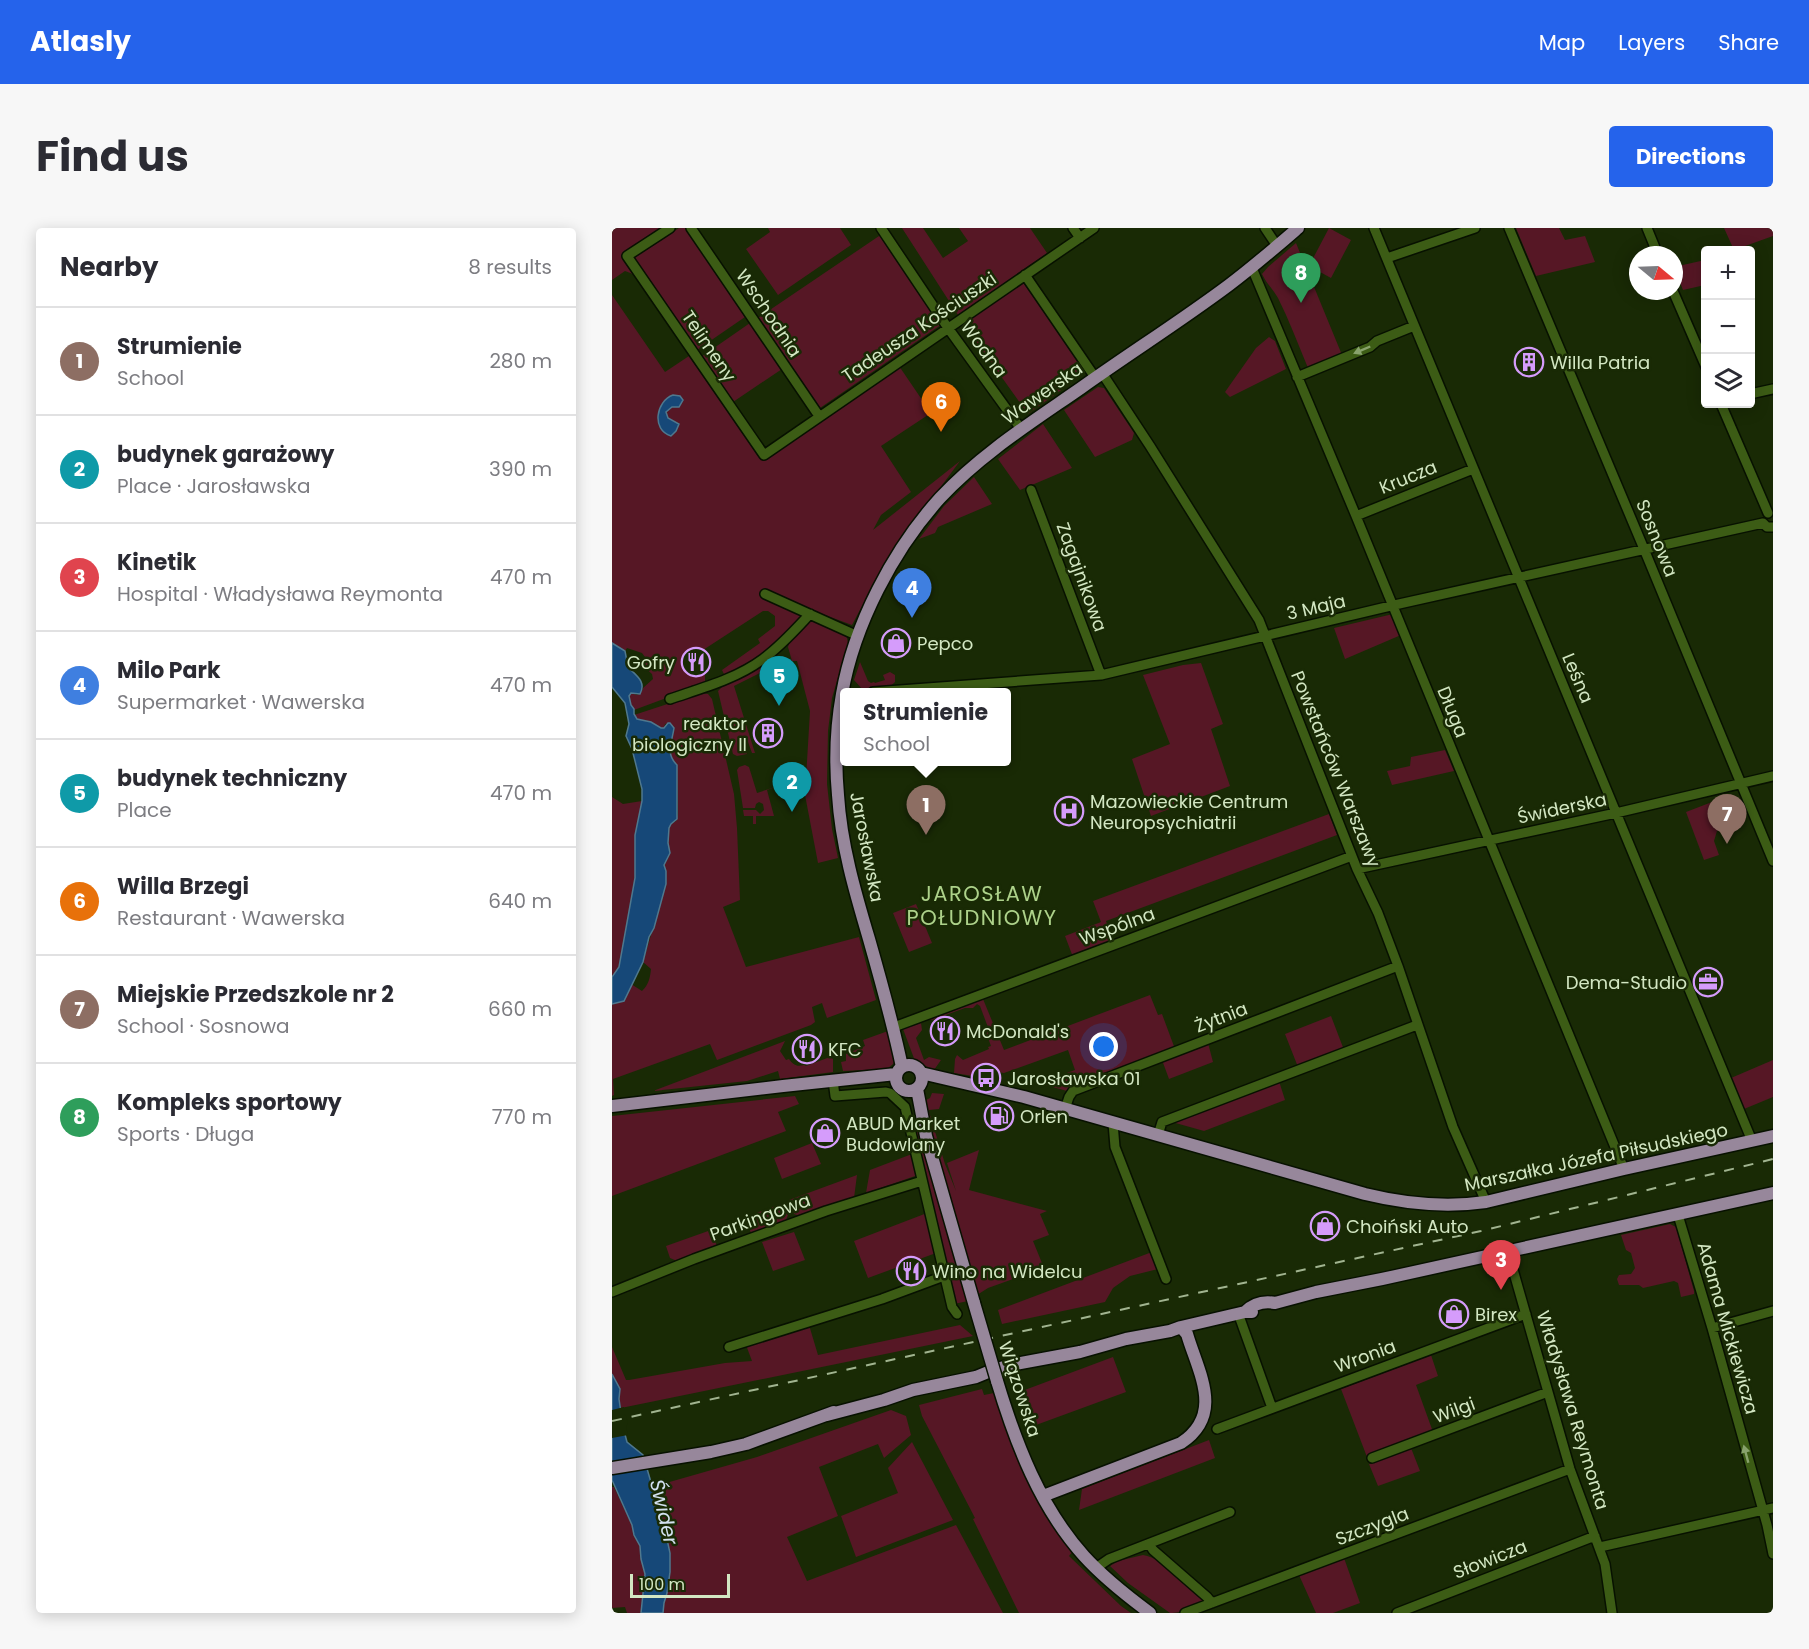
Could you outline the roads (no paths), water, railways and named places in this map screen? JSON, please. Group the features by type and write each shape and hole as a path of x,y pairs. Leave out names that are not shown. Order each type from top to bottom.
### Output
{"main road":[{"name":"Wawerska","path":"858,636 881,584 924,518 957,481 994,448 1229,286 1298,228"},
{"name":"Jarosławska","path":"845,688 858,636"},
{"name":"Jarosławska","path":"840,722 836,760 841,826 856,894 894,1027 901,1073"},
{"path":"612,1106 833,1080 861,1079 901,1073 916,1067 917,1084 903,1091 901,1073"},
{"name":"Marszałka Józefa Piłsudskiego","path":"917,1084 981,1087 1390,1200 1452,1206 1486,1202 1773,1136"},
{"name":"Wiązowska","path":"917,1084 926,1136 995,1376 1017,1442 1042,1496 1072,1541 1096,1568 1150,1613"},
{"path":"612,1468 746,1444 892,1390 899,1389 905,1392 951,1381 995,1376 1031,1360 1080,1352 1126,1339 1266,1309 1275,1303 1346,1285 1383,1279 1773,1193"},
{"path":"1042,1496 1181,1443 1197,1430 1206,1402 1206,1393 1187,1334 1181,1327"}],"street":[{"name":"Telimeny","path":"670,228 627,256 764,455"},
{"name":"Wschodnia","path":"691,228 819,416"},
{"name":"Wodna","path":"882,228 948,328 1021,429"},
{"path":"1073,228 1080,238"},
{"name":"Tadeusza Kościuszki","path":"764,455 1094,228"},
{"path":"1265,228 1277,246"},
{"name":"Leśna","path":"1374,228 1752,1141"},
{"path":"1387,258 1474,228"},
{"name":"Sosnowa","path":"1509,228 1773,861"},
{"path":"1647,228 1654,246"},
{"name":"Długa","path":"1252,268 1624,1169"},
{"name":"Powstańców Warszawy","path":"1024,275 1092,373 1098,376 1253,608 1357,869 1378,913 1453,1127 1486,1202"},
{"path":"1677,300 1701,355"},
{"path":"1297,377 1414,326"},
{"path":"1755,393 1773,389"},
{"path":"1723,408 1770,513 1764,516 1763,523 1767,527 1773,527"},
{"name":"Krucza","path":"1356,516 1473,469"},
{"name":"Zagajnikowa","path":"1031,490 1101,675"},
{"name":"3 Maja","path":"936,688 1101,675 1265,635 1763,523"},
{"path":"765,594 858,636"},
{"path":"670,699 751,668 778,648 810,614"},
{"name":"Świderska","path":"1357,869 1617,813 1773,776"},
{"name":"Wspólna","path":"894,1027 1352,856"},
{"name":"Żytnia","path":"1065,1109 1073,1091 1398,966"},
{"path":"1158,1135 1162,1122 1418,1025"},
{"path":"833,1080 835,1096 886,1092 902,1102 908,1117 952,1307 957,1314"},
{"path":"1113,1123 1115,1147 1166,1279"},
{"name":"Parkingowa","path":"612,1292 694,1259 826,1211 922,1181"},
{"name":"Adama Mickiewicza","path":"1678,1215 1712,1328 1773,1554"},
{"name":"Władysława Reymonta","path":"1508,1252 1570,1469 1605,1564 1612,1613"},
{"path":"729,1347 882,1299 944,1276"},
{"path":"1712,1328 1773,1311"},
{"path":"1241,1313 1272,1408"},
{"name":"Wronia","path":"1217,1429 1526,1314"},
{"name":"Wilgi","path":"1372,1458 1548,1392"},
{"name":"Szczygla","path":"1185,1613 1570,1469"},
{"path":"1600,1547 1773,1508"},
{"path":"1096,1568 1109,1559 1230,1512"},
{"name":"Słowicza","path":"1397,1613 1595,1536"},
{"path":"1149,1544 1153,1551 1212,1603"}],"water":[{"path":"673,395 680,396 683,400 679,407 672,407 666,412 668,418 679,424 671,436 660,428 658,416 663,403"},
{"path":"612,643 625,651 628,667 642,685 640,694 631,693 629,696 637,719 651,722 661,728 670,723 674,728 670,752 677,765 677,819 669,828 670,853 664,865 666,884 643,962 624,1001 612,1004 612,977 619,967 635,878 635,835 642,801 642,789 632,749 626,736 629,724 625,703 612,687"},
{"path":"612,1374 620,1389 619,1399 627,1442 643,1455 670,1553 670,1572 663,1613 641,1613 645,1574 640,1546 612,1480"}],"railway":[{"path":"612,1421 1481,1231 1773,1159"}],"place":[{"name":"Kompleks sportowy","path":"1301,303"},
{"name":"Willa Patria","path":"1529,362"},
{"name":"Willa Brzegi","path":"941,432"},
{"name":"Milo Park","path":"912,618"},
{"name":"Pepco","path":"896,643"},
{"name":"Gofry","path":"696,662"},
{"name":"budynek techniczny","path":"779,706"},
{"name":"reaktor biologiczny II","path":"768,733"},
{"name":"Mazowieckie Centrum Neuropsychiatrii","path":"1069,811"},
{"name":"budynek garażowy","path":"792,812"},
{"name":"Strumienie","path":"926,835"},
{"name":"Miejskie Przedszkole nr 2","path":"1727,844"},
{"name":"Dema-Studio","path":"1708,982"},
{"name":"McDonald's","path":"945,1031"},
{"name":"KFC","path":"807,1049"},
{"name":"Jarosławska 01","path":"986,1078"},
{"name":"Orlen","path":"999,1116"},
{"name":"ABUD Market Budowlany","path":"825,1133"},
{"name":"Choiński Auto","path":"1325,1226"},
{"name":"Wino na Widelcu","path":"911,1271"},
{"name":"Kinetik","path":"1501,1290"},
{"name":"Birex","path":"1454,1314"}],"district":[{"name":"JAROSŁAW POŁUDNIOWY","path":"982,905"}],"water label":[{"name":"Świder","path":"664,1512"}]}
